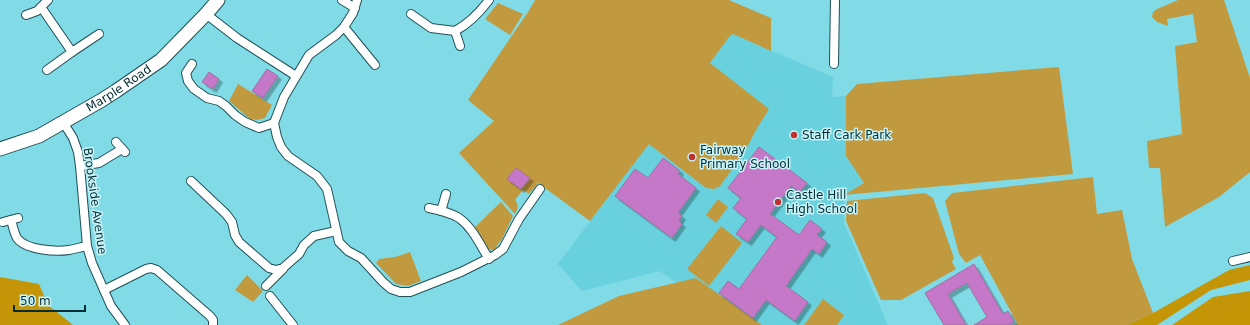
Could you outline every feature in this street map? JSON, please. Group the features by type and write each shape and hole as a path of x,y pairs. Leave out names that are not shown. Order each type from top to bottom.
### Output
{"main road":[{"name":"Marple Road","path":"0,149 39,136 102,100 161,60 218,0"}],"street":[{"path":"26,15 37,11 48,0"},
{"path":"342,0 356,4 353,13 344,27 336,35 309,55 284,97 274,123 277,137 284,152 308,169 327,189 339,242 348,251 361,258 382,282 391,289 400,292 410,292 461,272 489,259 503,249 522,214 540,189"},
{"path":"411,14 431,28 455,31 465,26 489,0"},
{"path":"834,64 835,0"},
{"path":"41,7 72,52"},
{"path":"206,14 237,38 296,76"},
{"path":"344,27 374,65"},
{"path":"455,31 460,46"},
{"path":"47,70 99,34"},
{"path":"192,64 186,73 188,81 194,89 206,98 218,101 245,122 259,128 274,123"},
{"name":"Brookside Avenue","path":"63,122 73,138 78,152 87,246 92,263 111,306 124,325"},
{"path":"80,166 99,163 124,151 116,142"},
{"path":"191,181 226,214 232,222 235,235 239,242 269,268 276,270 284,268"},
{"path":"441,211 446,194"},
{"path":"429,208 459,218 472,231 489,259"},
{"path":"11,220 17,238 27,245 40,249 68,250 87,246"},
{"path":"266,286 299,254 304,245 314,236 336,231"},
{"path":"1233,261 1250,257"},
{"path":"104,290 146,268 151,268 157,270 210,316 213,320 213,325"},
{"path":"270,296 293,325"}],"shaded area":[{"path":"535,0 729,0 771,18 771,51 733,34 729,37 710,63 769,109 744,153 720,186 714,189 706,188 649,144 590,221 538,183 529,194 523,190 515,200 518,207 515,214 459,153 494,121 468,100"},
{"path":"1178,0 1224,0 1250,78 1250,172 1219,197 1165,227 1160,168 1149,168 1147,141 1182,134 1175,46 1197,42 1193,14 1167,19 1168,26 1157,22 1152,17 1153,12 1157,9"},
{"path":"498,3 523,14 510,35 485,19"},
{"path":"733,34 833,77 832,97 846,96 846,156 864,183 844,195 844,223 888,325 737,325 660,271 582,291 558,264 729,37"},
{"path":"1059,67 1073,174 844,195 864,183 846,156 846,96 857,84"},
{"path":"238,84 272,105 265,118 257,120 250,119 229,101"},
{"path":"1093,177 1097,214 1122,210 1132,259 1153,313 1127,325 1015,325 1017,323 980,255 966,263 959,254 945,201 952,193"},
{"path":"925,193 933,198 954,258 952,262 956,269 901,300 881,300 846,221 847,201"},
{"path":"718,199 728,207 716,223 706,215"},
{"path":"501,202 513,216 502,239 494,250 488,249 475,227"},
{"path":"721,226 742,243 709,286 687,269"},
{"path":"410,252 421,281 408,286 396,284 376,263 379,259 395,257"},
{"path":"1250,265 1250,280 1211,290 1157,325 1127,325 1153,313 1229,270"},
{"path":"247,275 263,291 253,302 235,290"},
{"path":"0,277 39,284 48,305 73,325 0,325"},
{"path":"696,278 762,325 558,325 619,296"},
{"path":"1250,291 1250,325 1172,325 1213,297"},
{"path":"823,299 844,315 837,325 804,325"}],"building":[{"path":"267,69 278,76 263,98 252,91"},
{"path":"209,72 219,79 213,89 202,82"},
{"path":"759,147 807,183 800,192 791,186 770,214 799,235 810,220 822,229 817,235 827,242 819,254 812,249 786,286 808,302 795,321 766,300 753,318 719,293 728,281 739,289 777,237 761,225 748,242 736,234 747,219 733,208 741,198 728,188"},
{"path":"663,158 680,171 678,174 696,188 678,213 682,216 679,221 682,224 672,238 615,196 635,169 648,178"},
{"path":"516,168 530,178 521,189 507,179"},
{"path":"974,264 1003,314 1008,311 1014,322 1009,325 974,325 987,317 967,283 948,294 966,325 944,325 925,293"}],"place":[{"name":"Staff Cark Park","path":"794,135"},
{"name":"Fairway Primary School","path":"692,157"},
{"name":"Castle Hill High School","path":"778,202"}]}
